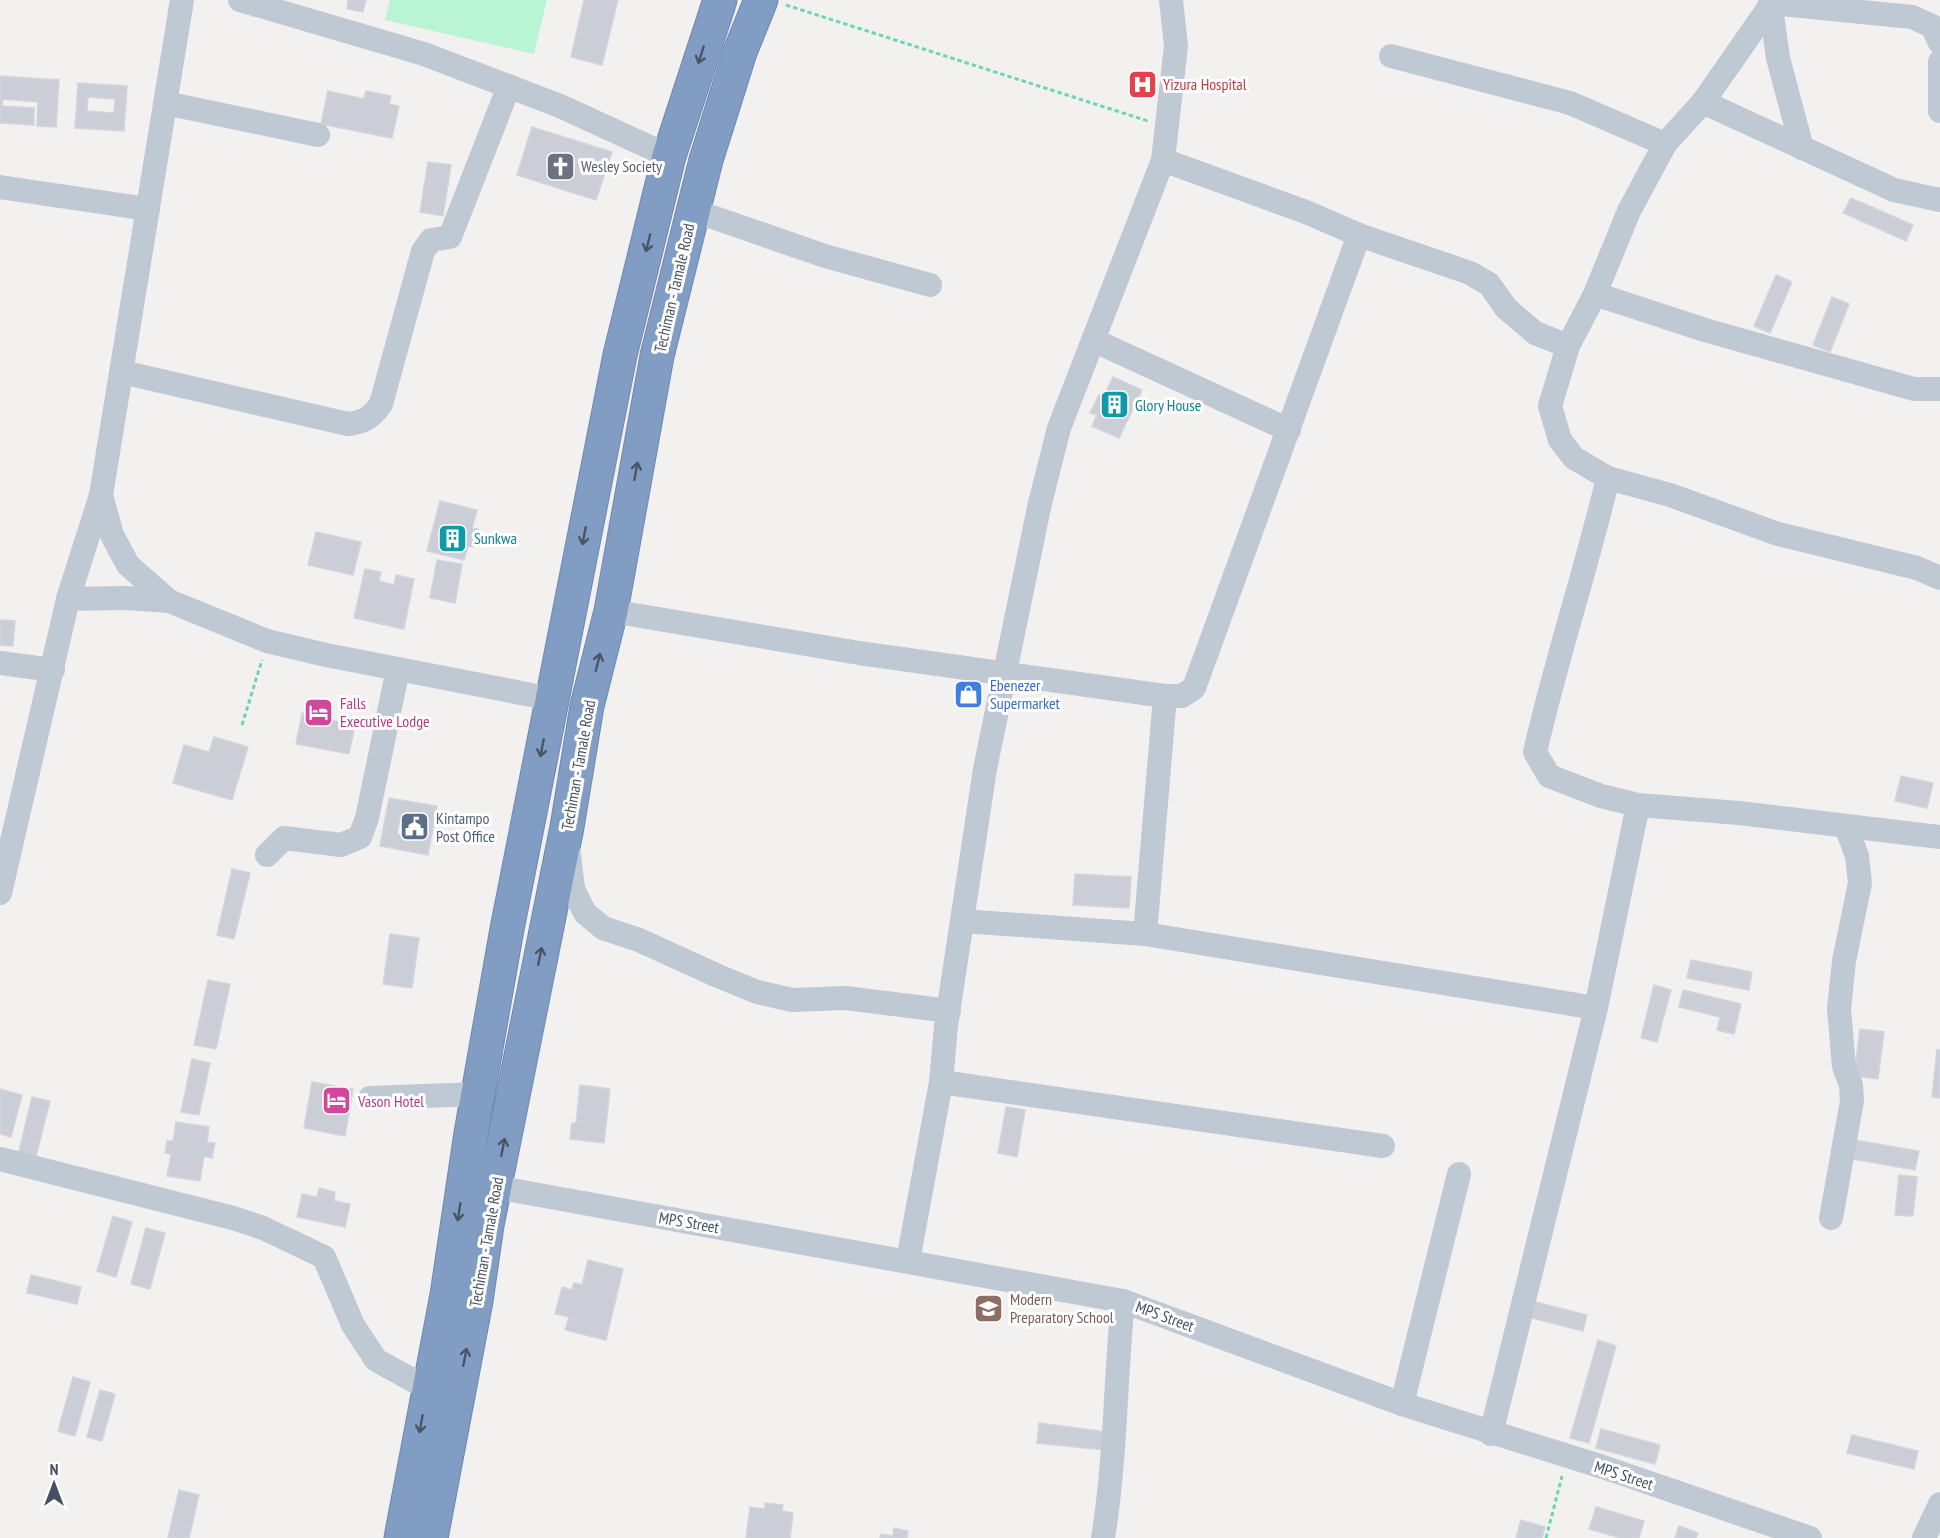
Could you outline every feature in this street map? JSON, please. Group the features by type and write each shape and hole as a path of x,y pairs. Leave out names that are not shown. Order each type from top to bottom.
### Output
{"highway":[{"name":"Techiman - Tamale Road","path":"401,1538 427,1388 447,1295 478,1094 620,354 669,156 720,0"},
{"name":"Techiman - Tamale Road","path":"431,1538 495,1186 567,827 587,706 611,611 657,356 692,210 740,52 771,2"},
{"path":"552,699 587,706"}],"street":[{"path":"0,893 6,847 53,670 68,599 101,495 183,0"},
{"path":"240,0 424,54 560,106 669,156"},
{"path":"908,1261 940,1082 985,769 1040,503 1059,428 1163,160 1176,46 1171,0"},
{"path":"1771,1 1912,17 1932,26 1940,44"},
{"path":"1771,1 1703,102 1665,144 1629,211 1595,294 1568,346 1550,406 1560,441 1574,458 1608,478 1670,495 1778,534 1917,568 1940,578"},
{"path":"1771,1 1778,58 1802,148"},
{"path":"1391,56 1570,103 1665,144"},
{"path":"1940,62 1940,111"},
{"path":"122,372 348,423 362,422 372,416 381,404 423,251 431,240 450,237 456,226 465,196 509,86"},
{"path":"1703,102 1894,190 1940,200"},
{"path":"165,103 318,135"},
{"path":"1163,160 1306,212 1359,235 1470,273 1489,284 1506,308 1534,333 1568,346"},
{"path":"0,187 148,209"},
{"path":"692,210 825,256 930,285"},
{"path":"611,611 859,653 1165,696 1182,696 1194,688 1359,235"},
{"path":"1595,294 1705,330 1903,386 1914,389 1940,389"},
{"path":"1093,340 1289,430"},
{"path":"1608,478 1589,558 1551,685 1535,752 1549,776 1601,796 1638,805 1940,837"},
{"path":"101,495 112,535 128,565 169,602"},
{"path":"68,599 126,598 169,602 267,641 552,699"},
{"path":"0,663 53,670"},
{"path":"267,855 284,837 340,845 360,837 368,818 398,669"},
{"path":"1144,934 1165,696"},
{"path":"1491,1434 1596,1008 1638,805"},
{"path":"1831,1218 1852,1101 1842,1058 1839,1009 1844,961 1860,883 1857,856 1846,826"},
{"path":"567,827 573,889 585,913 603,927 639,940 757,992 792,1000 845,998 949,1011"},
{"path":"963,921 1144,934 1596,1008"},
{"path":"940,1082 1383,1146"},
{"path":"370,1098 478,1094"},
{"path":"0,1159 233,1218 263,1228 324,1257 353,1325 376,1360 427,1388"},
{"path":"1402,1404 1459,1174"},
{"name":"MPS Street","path":"495,1186 1123,1301 1402,1404 1810,1538"},
{"path":"1103,1538 1110,1499 1116,1420 1115,1386 1123,1301"},
{"path":"1924,1538 1940,1504"}],"path":[{"path":"771,2 1167,126"},
{"path":"242,725 267,641"},
{"path":"1546,1538 1566,1456"}],"green space":[{"path":"390,0 547,0 534,54 385,20"}],"building":[{"path":"348,0 366,0 363,12 347,9"},
{"path":"584,0 618,0 602,65 571,57"},
{"path":"0,76 59,80 56,127 37,126 38,102 3,99 2,106 34,108 34,125 0,123"},
{"path":"78,83 127,86 124,131 75,128","holes":["88,97 115,99 114,113 87,111"]},
{"path":"328,91 364,99 366,91 391,96 389,104 399,106 392,138 321,124"},
{"path":"532,127 612,152 596,200 517,175"},
{"path":"428,162 451,165 443,216 420,212"},
{"path":"1851,198 1913,225 1906,241 1843,213"},
{"path":"1776,275 1792,282 1770,333 1754,326"},
{"path":"1832,297 1849,304 1830,352 1813,345"},
{"name":"Glory House","path":"1113,377 1142,390 1119,438 1092,426 1097,415 1090,413 1099,395 1103,398"},
{"name":"Sunkwa","path":"440,501 477,510 472,528 478,529 473,547 468,546 464,560 427,551"},
{"path":"316,532 361,542 353,575 308,565"},
{"path":"437,560 462,564 455,603 430,598"},
{"path":"365,569 381,572 379,581 394,585 396,575 414,579 404,629 354,618"},
{"path":"0,620 15,621 13,646 0,645"},
{"path":"313,708 328,711 326,719 355,725 349,754 296,744 302,713 311,715"},
{"path":"214,737 248,747 232,800 173,783 184,745 209,752"},
{"path":"1901,776 1933,783 1927,808 1895,801"},
{"path":"389,798 437,806 428,855 380,846","holes":["400,819 408,821 406,836 397,834"]},
{"path":"232,869 250,873 234,939 217,935"},
{"path":"1075,874 1131,877 1129,908 1073,905"},
{"path":"390,934 419,938 412,988 383,984"},
{"path":"1691,960 1752,972 1749,990 1687,978"},
{"path":"208,980 230,984 216,1049 194,1045"},
{"path":"1654,985 1671,990 1657,1042 1641,1038"},
{"path":"1683,990 1741,1004 1734,1034 1717,1030 1720,1017 1679,1007"},
{"path":"1860,1029 1884,1032 1878,1079 1854,1076"},
{"path":"1937,1050 1940,1050 1940,1098 1932,1097"},
{"path":"192,1059 210,1063 199,1115 181,1112"},
{"path":"312,1082 353,1089 345,1136 304,1128"},
{"path":"580,1085 610,1089 604,1143 570,1139 572,1123 576,1123"},
{"path":"0,1089 22,1095 11,1137 0,1134"},
{"path":"32,1097 50,1101 35,1160 18,1155"},
{"path":"1006,1107 1025,1110 1017,1157 998,1153"},
{"path":"176,1122 209,1127 207,1142 215,1143 212,1158 204,1156 200,1181 167,1176 171,1154 165,1153 167,1141 173,1141"},
{"path":"1849,1139 1919,1151 1915,1170 1846,1158"},
{"path":"1899,1175 1917,1177 1913,1216 1895,1215"},
{"path":"319,1188 335,1192 334,1201 350,1204 345,1227 297,1217 302,1194 317,1197"},
{"path":"113,1216 132,1222 116,1277 97,1271"},
{"path":"146,1228 165,1233 150,1289 131,1284"},
{"path":"588,1260 623,1269 606,1340 565,1330 569,1317 555,1314 562,1287 572,1290 574,1283 582,1285"},
{"path":"31,1275 81,1287 77,1304 27,1293"},
{"path":"1528,1300 1587,1315 1583,1331 1524,1316"},
{"path":"1598,1340 1616,1346 1589,1443 1570,1438"},
{"path":"73,1377 90,1382 75,1436 58,1431"},
{"path":"100,1390 115,1394 102,1441 87,1437"},
{"path":"1039,1423 1107,1432 1105,1450 1037,1443"},
{"path":"1601,1429 1660,1445 1655,1464 1596,1448"},
{"path":"1852,1435 1918,1451 1914,1469 1847,1453"},
{"path":"179,1490 199,1495 189,1538 168,1538"},
{"path":"765,1503 783,1505 782,1511 793,1513 790,1538 746,1538 750,1507 765,1509"},
{"path":"1596,1507 1644,1521 1639,1538 1620,1538 1589,1529"},
{"path":"1521,1520 1545,1527 1542,1538 1516,1538"},
{"path":"1679,1526 1698,1533 1696,1538 1675,1538"},
{"path":"894,1528 908,1531 907,1538 880,1538 881,1534 893,1536"}],"place":[{"name":"Yizura Hospital","path":"1142,84"},
{"name":"Wesley Society","path":"560,166"},
{"name":"Glory House","path":"1114,405"},
{"name":"Sunkwa","path":"453,538"},
{"name":"Ebenezer Supermarket","path":"969,694"},
{"name":"Falls Executive Lodge","path":"319,712"},
{"name":"Kintampo Post Office","path":"415,827"},
{"name":"Vason Hotel","path":"337,1101"},
{"name":"Modern Preparatory School","path":"989,1308"}]}
